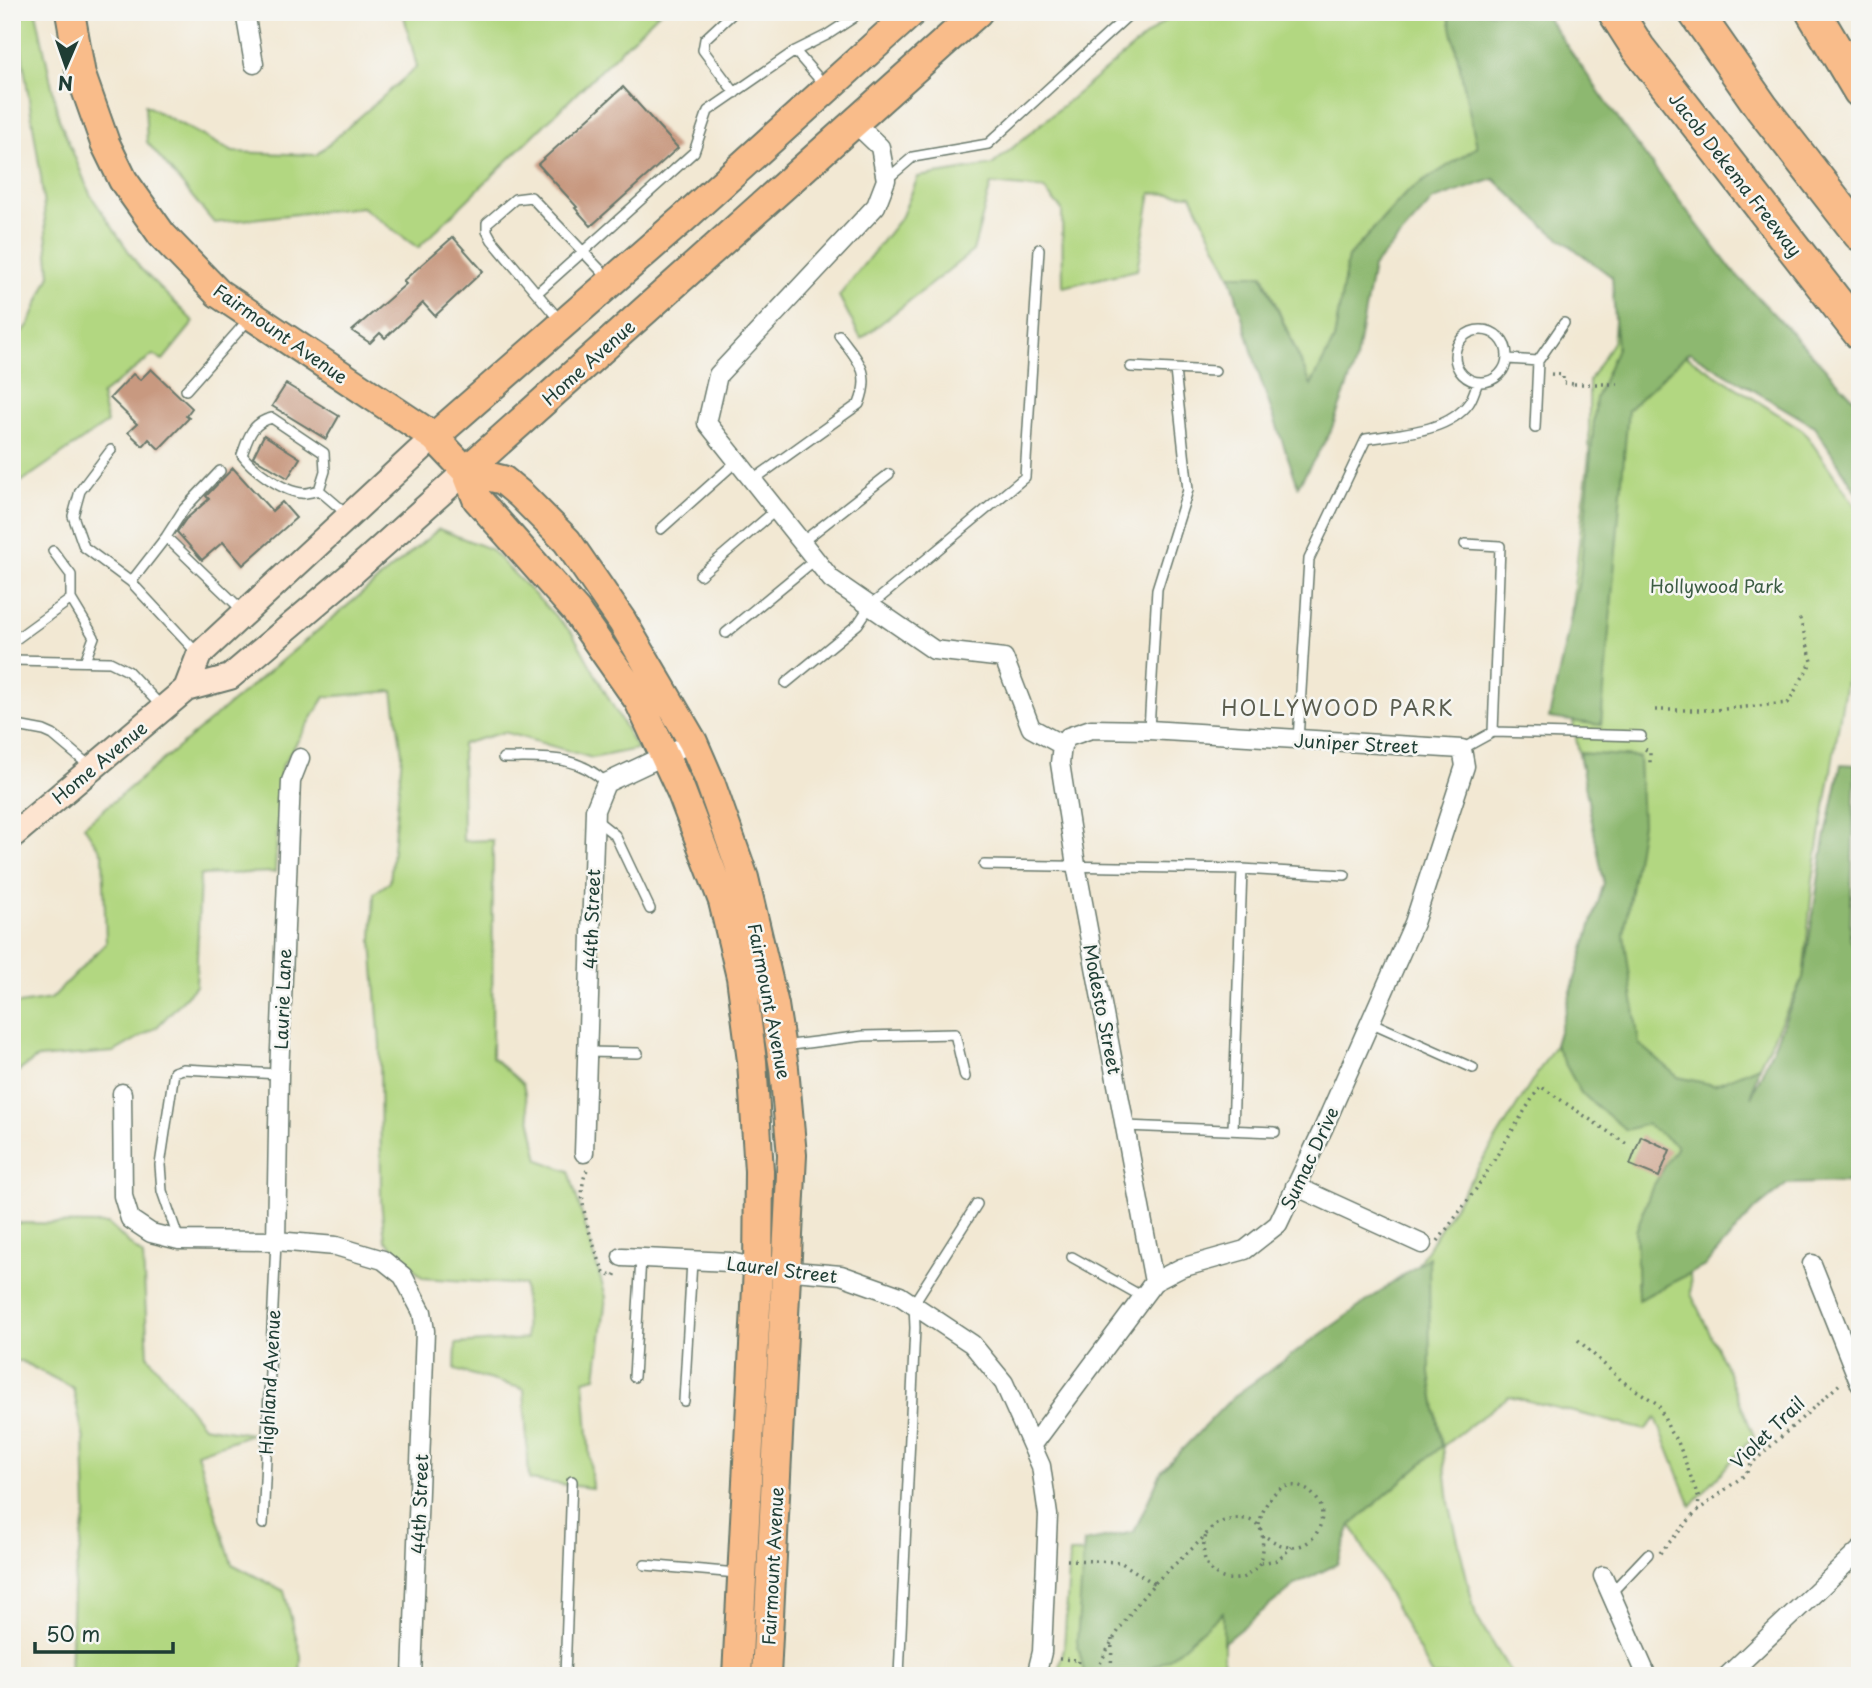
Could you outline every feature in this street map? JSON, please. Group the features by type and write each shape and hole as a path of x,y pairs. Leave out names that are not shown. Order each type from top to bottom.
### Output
{"highway":[{"path":"1594,12 1638,48"},
{"name":"Jacob Dekema Freeway","path":"1615,12 1638,48 1860,333"},
{"path":"1813,12 1860,91"},
{"path":"1703,21 1762,108 1860,234"}],"main road":[{"name":"Fairmount Avenue","path":"70,12 81,75 91,107 123,180 162,235 218,293 435,437 466,471 477,499 576,611 639,701 665,755 723,901 741,977 752,1061 760,1171 758,1268 737,1676"},
{"name":"Home Avenue","path":"186,689 199,655 435,437 912,12"},
{"name":"Home Avenue","path":"12,836 186,689 230,677 348,576 978,12"},
{"name":"Fairmount Avenue","path":"466,471 503,480 522,495 567,541 622,621 692,742 709,779 744,878 774,1005 792,1155 766,1676"}],"street":[{"path":"245,12 254,64"},
{"path":"855,123 880,147 886,180 876,206 718,375 707,423 831,579 934,650 1004,658 1031,728 1065,741"},
{"name":"Juniper Street","path":"1065,741 1091,729 1149,730 1461,749"},
{"name":"Modesto Street","path":"1065,741 1060,763 1076,865 1154,1282"},
{"path":"606,782 692,742"},
{"name":"Sumac Drive","path":"1032,1446 1154,1282 1181,1268 1245,1250 1278,1224 1414,923 1465,766 1461,749"},
{"name":"Laurie Lane","path":"276,1241 279,1074 291,781 300,758"},
{"name":"44th Street","path":"584,1153 594,819 606,782"},
{"path":"122,1093 123,1196 130,1219 151,1233 178,1240 276,1241"},
{"path":"1295,1186 1422,1244"},
{"name":"44th Street","path":"276,1241 336,1246 383,1260 402,1276 422,1312 425,1331 412,1676"},
{"name":"Laurel Street","path":"622,1257 730,1262 758,1268 841,1275 900,1296 972,1344 1004,1383 1032,1446"},
{"path":"1812,1264 1857,1378"},
{"path":"1032,1446 1041,1466 1048,1515 1042,1652 1036,1676"},
{"path":"1727,1676 1860,1550"},
{"path":"1603,1576 1647,1676"}],"lane":[{"path":"734,12 705,39 703,50 735,93"},
{"path":"537,293 694,152 708,111 796,51 853,18 858,12"},
{"path":"886,180 913,157 988,144 1132,12"},
{"path":"796,51 827,89"},
{"path":"563,325 492,240 487,232 487,223 515,199 531,197 612,282"},
{"path":"786,683 858,624 870,606 1025,477 1039,249"},
{"path":"186,390 253,316"},
{"path":"1535,428 1538,361 1564,323"},
{"path":"1475,330 1492,331 1504,343 1508,359 1501,374 1494,379 1478,382 1462,374 1454,357 1460,340 1475,330"},
{"path":"753,480 859,404 865,388 863,369 839,335"},
{"path":"1508,359 1538,361"},
{"path":"1131,367 1214,371"},
{"path":"1149,730 1157,589 1188,489 1175,370"},
{"path":"1298,740 1310,559 1366,439 1439,425 1456,416 1470,402 1478,382"},
{"path":"272,418 324,453 325,471 319,490 302,493 272,481 250,467 242,455 251,431 262,420 272,418"},
{"path":"111,450 80,491 73,516 84,547 131,582 199,655"},
{"path":"661,529 737,461"},
{"path":"131,582 184,509 220,471"},
{"path":"802,542 889,474"},
{"path":"319,490 349,517"},
{"path":"701,575 776,510"},
{"path":"166,537 246,613"},
{"path":"1465,544 1500,546 1493,732"},
{"path":"53,551 71,575 71,600 94,638 85,661"},
{"path":"726,633 816,559"},
{"path":"12,642 71,600"},
{"path":"12,660 110,662 120,666 163,708"},
{"path":"12,725 53,735 92,768"},
{"path":"1461,749 1493,732 1641,736"},
{"path":"503,758 564,759 592,768 606,782"},
{"path":"594,819 615,835 650,909"},
{"path":"984,865 1242,869 1345,875"},
{"path":"1233,1130 1242,869"},
{"path":"1370,1021 1473,1068"},
{"path":"781,1046 863,1036 955,1034 965,1077"},
{"path":"586,1052 638,1053"},
{"path":"178,1240 162,1191 160,1165 174,1072 183,1069 279,1074"},
{"path":"1125,1126 1275,1132"},
{"path":"899,1676 916,1320 914,1303 977,1204"},
{"name":"Highland Avenue","path":"263,1524 276,1241"},
{"path":"1072,1257 1143,1297"},
{"path":"634,1377 641,1258"},
{"path":"684,1401 692,1261"},
{"path":"565,1676 572,1481"},
{"path":"1611,1593 1648,1554"},
{"path":"645,1565 743,1573"}],"path":[{"path":"1549,374 1563,375 1563,383 1622,384"},
{"path":"1655,710 1714,710 1788,703 1812,661 1799,616"},
{"path":"1643,748 1650,752 1650,766"},
{"path":"1422,1244 1432,1249 1476,1189 1540,1086 1629,1145"},
{"path":"584,1153 590,1164 582,1180 586,1223 604,1273 614,1277 622,1257"},
{"path":"1578,1340 1622,1381 1658,1404 1678,1442 1699,1499 1697,1511"},
{"name":"Violet Trail","path":"1648,1554 1660,1554 1697,1511 1746,1474 1751,1464 1768,1447 1857,1378"},
{"path":"1207,1533 1202,1555 1209,1568 1215,1573 1237,1579 1250,1573 1260,1563 1277,1560 1292,1547 1308,1543 1315,1536 1320,1526 1321,1507 1309,1491 1294,1485 1280,1488 1268,1499 1259,1525 1262,1534 1260,1563"},
{"path":"1094,1676 1112,1637 1154,1584 1213,1526 1222,1520 1249,1520 1259,1525"},
{"path":"1262,1534 1274,1542 1292,1547"},
{"path":"1068,1560 1120,1562 1154,1584"},
{"path":"1111,1676 1112,1637"},
{"path":"1059,1658 1079,1660 1077,1676"}],"green space":[{"path":"27,12 36,12 59,119 90,194 140,268 194,322 163,360 153,355 101,395 107,423 21,482 12,471 12,342 28,326 50,275 41,177 17,21"},
{"path":"403,12 660,12 418,248 362,207 214,223 147,142 145,105 233,152 316,155 417,67"},
{"path":"1175,12 1448,12 1478,147 1407,192 1348,257 1334,340 1311,385 1263,275 1230,275 1191,195 1151,193 1137,270 1063,287 1062,210 1044,189 991,184 973,251 861,339 839,296 902,216 918,177 992,165"},
{"path":"1448,12 1543,12 1628,133 1732,270 1860,405 1860,497 1814,426 1689,352 1628,410 1601,725 1549,718 1580,576 1596,398 1617,348 1612,277 1545,227 1494,179 1433,200 1373,267 1355,365 1330,433 1298,486 1259,375 1230,275 1262,275 1311,385 1334,340 1348,257 1407,192 1477,147"},
{"name":"Hollywood Park","path":"1616,311 1803,430 1860,513 1860,597 1813,879 1803,978 1759,1066 1734,1129 1637,1281 1639,1300 1690,1273 1691,1294 1754,1436 1691,1506 1656,1418 1645,1430 1509,1396 1443,1446 1449,1503 1476,1616 1513,1676 1433,1676 1351,1525 1429,1457 1224,1627 1224,1676 1057,1676 1064,1648 1070,1553 1134,1552 1406,1283 1555,1045 1604,883 1564,676 1589,454 1589,381 1613,342"},
{"path":"439,529 490,549 573,634 637,749 592,758 504,732 462,744 463,841 493,840 492,1057 523,1084 539,1160 569,1171 606,1297 596,1377 584,1380 592,1488 529,1480 524,1389 455,1370 456,1344 526,1339 524,1285 423,1278 385,1240 381,1201 380,1045 372,941 374,893 390,882 402,754 393,691 325,697 281,768 275,872 200,875 196,986 157,1027 114,1052 37,1058 12,1076 12,1005 51,999 106,943 103,855 84,826"},
{"path":"1579,753 1639,757 1642,824 1624,934 1639,1044 1678,1077 1714,1085 1759,1066 1751,1098 1803,978 1824,844 1841,764 1855,765 1850,938 1860,960 1860,1196 1849,1182 1787,1184 1752,1212 1705,1266 1638,1300 1636,1231 1652,1188 1677,1146 1647,1124 1626,1130 1581,1093 1555,1045 1604,883"},
{"path":"12,1223 108,1224 143,1256 148,1356 203,1426 251,1434 197,1453 232,1564 284,1591 301,1656 300,1676 70,1676 73,1589 86,1513 84,1440 73,1388 21,1361 12,1361"},
{"path":"1429,1257 1430,1374 1442,1446 1351,1525 1337,1564 1295,1585 1223,1643 1223,1612 1169,1659 1135,1676 1085,1676 1077,1642 1084,1542 1134,1532 1162,1470 1233,1397"}],"building":[{"path":"623,87 678,148 591,226 538,164"},
{"path":"453,237 483,271 435,316 423,303 385,338 380,333 370,343 352,331 406,284 403,281"},
{"path":"151,369 192,408 186,416 189,418 159,449 149,439 143,446 128,432 137,424 110,398 133,374 140,380"},
{"path":"286,384 339,416 326,439 272,406"},
{"path":"264,435 300,458 288,478 253,457"},
{"path":"233,468 272,511 282,502 296,518 243,565 223,542 202,560 177,532 186,519 209,499 206,496"},
{"path":"1641,1136 1670,1150 1659,1177 1630,1165"}],"district":[{"name":"HOLLYWOOD PARK","path":"1338,707"}]}
